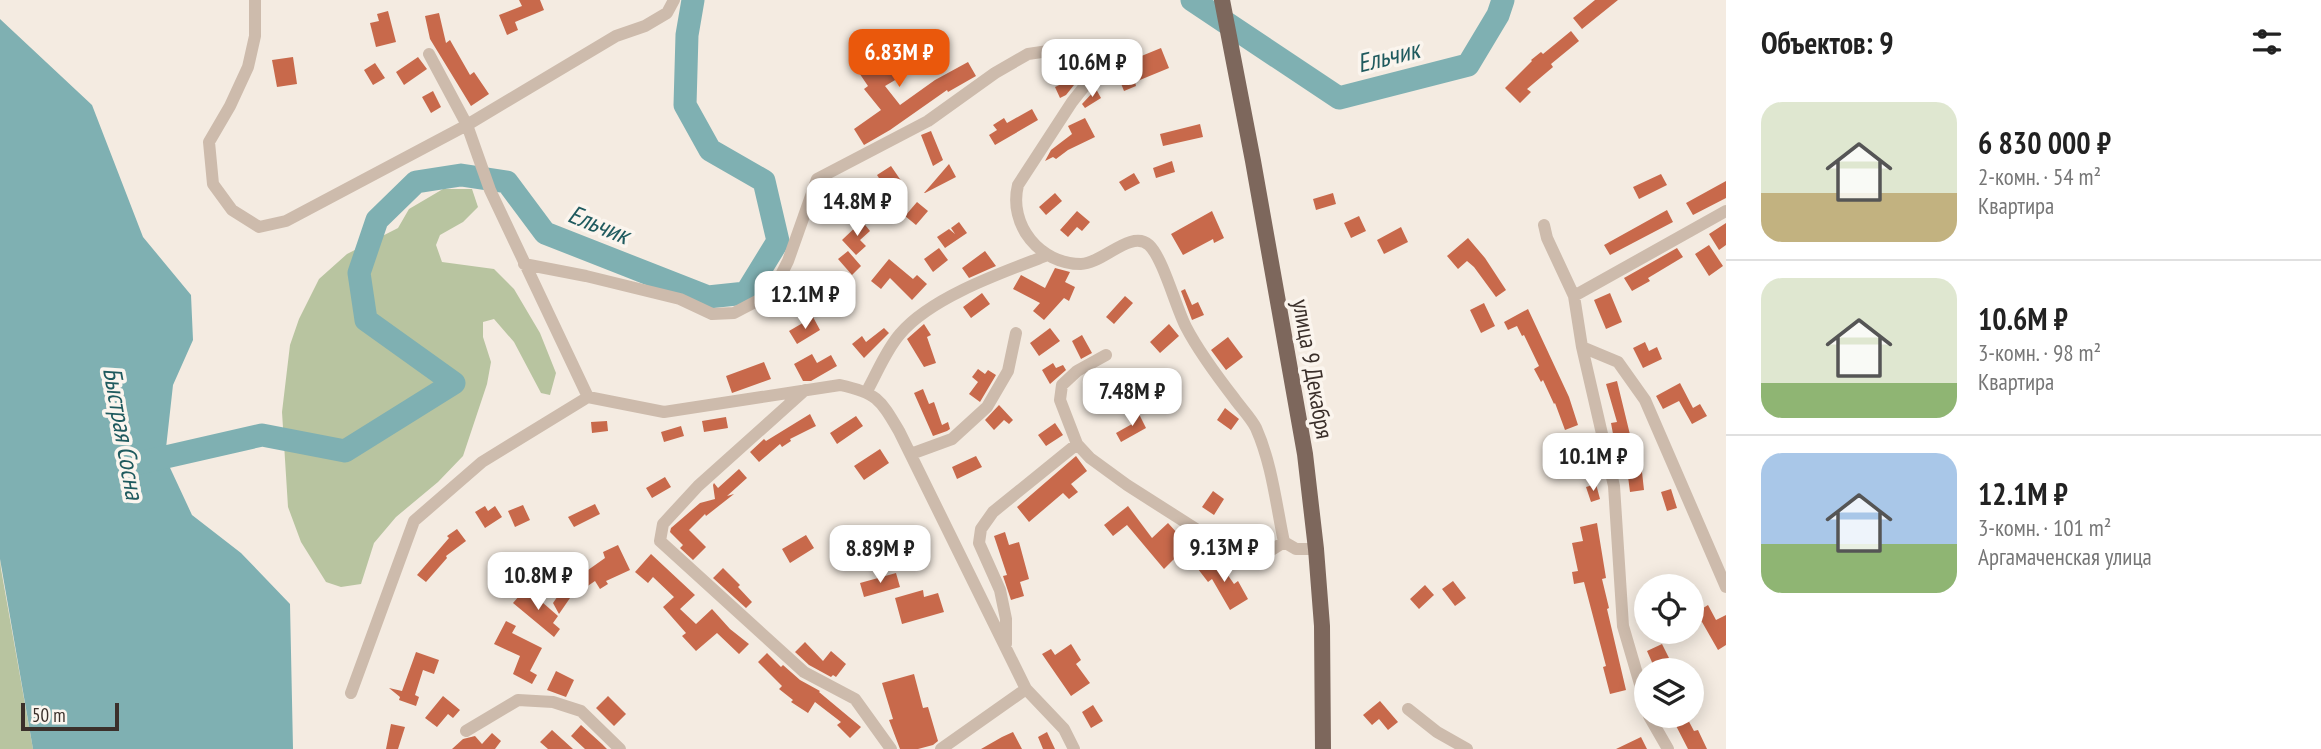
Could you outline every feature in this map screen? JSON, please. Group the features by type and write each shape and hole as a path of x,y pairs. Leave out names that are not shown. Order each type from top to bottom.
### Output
{"main road":[{"name":"улица 9 Декабря","path":"1222,0 1305,454 1317,548 1322,626 1323,749"}],"street":[{"path":"255,0 255,36 248,67 209,142 213,184 232,210 259,227 286,222 467,125 616,36 645,26 667,13 674,0"},
{"path":"524,264 680,299 712,314 734,313 772,293 788,261 817,179 928,121 1028,54 1089,49 1099,61 1095,74 1072,102 1018,185 1014,200 1018,218 1030,241 1048,255 1077,264 1093,263 1128,242 1138,241 1149,245 1160,263 1187,329 1255,427 1274,486 1284,542 1296,549 1317,548"},
{"path":"429,54 467,125 490,190 588,397"},
{"path":"1574,296 1726,211"},
{"path":"1544,225 1574,296 1582,346 1614,486 1623,626 1634,664"},
{"path":"867,391 897,337 914,320 1000,273 1048,255"},
{"path":"911,454 953,439 987,407 1008,370 1016,333"},
{"path":"1582,346 1618,362 1645,400 1726,587"},
{"path":"1106,355 1077,371 1062,385 1060,400 1077,444 1090,458 1127,485 1243,559 1255,559 1265,555 1284,542"},
{"path":"351,693 414,521 482,462 588,397 664,412 840,385 867,391 883,404 911,454 1026,689 1064,729 1074,749"},
{"path":"805,390 698,486 663,524 660,541 804,672 855,699 891,749"},
{"path":"1006,648 1006,619 1000,590 979,543 981,529 993,512 1077,444"},
{"path":"941,749 1026,689"},
{"path":"466,731 517,700 553,702 581,711 620,749"},
{"path":"1408,709 1437,732 1467,749"},
{"path":"1656,728 1668,749"}],"green space":[{"path":"443,189 472,189 478,207 463,222 440,235 436,245 442,262 494,269 514,289 540,333 556,373 550,395 541,393 514,342 494,319 483,322 483,337 491,362 487,384 463,456 438,482 396,517 374,543 361,584 341,587 326,582 301,542 288,507 282,412 290,345 299,319 319,279 347,254 398,228 409,209"},
{"path":"0,559 1,569 33,749 0,749"}],"water":[{"name":"Быстрая Сосна","path":"0,19 92,105 143,237 191,295 193,340 173,385 165,457 192,515 241,553 290,604 293,749 33,749 0,559"}],"building":[{"path":"519,0 540,0 544,10 515,22 518,30 507,35 499,15 522,6"},
{"path":"1595,0 1618,0 1582,29 1573,18"},
{"path":"388,11 396,42 376,47 370,23 379,21 377,14"},
{"path":"439,13 446,43 450,40 470,75 474,72 489,94 471,106 430,39 425,16"},
{"path":"1571,31 1579,41 1527,89 1531,92 1520,103 1505,88 1531,60 1541,52 1543,54"},
{"path":"867,44 878,61 906,45 910,51 915,48 924,63 885,86 900,105 935,80 968,62 976,76 948,92 947,90 864,145 854,129 881,110 864,89 868,86 853,64 862,58 858,51"},
{"path":"1161,48 1169,68 1135,82 1136,86 1124,91 1116,71 1141,62 1139,57"},
{"path":"293,57 297,84 277,87 272,60"},
{"path":"418,57 427,69 404,85 396,72"},
{"path":"375,63 385,78 373,85 364,70"},
{"path":"1072,79 1074,85 1060,98 1055,87"},
{"path":"1096,89 1101,98 1085,108 1082,104"},
{"path":"433,91 441,107 431,113 422,97"},
{"path":"1032,109 1038,120 995,145 989,135 997,130 993,125 1004,118 1007,123"},
{"path":"1085,118 1095,137 1056,159 1053,157 1045,161 1051,150 1072,134 1068,126"},
{"path":"1200,124 1203,137 1163,146 1160,134"},
{"path":"931,131 943,160 933,166 921,135"},
{"path":"1172,161 1175,172 1156,178 1153,168"},
{"path":"949,164 956,177 924,193"},
{"path":"891,166 904,185 890,195 877,175"},
{"path":"1134,173 1140,183 1125,191 1119,182"},
{"path":"1661,174 1667,185 1639,199 1633,187"},
{"path":"1726,181 1726,198 1693,215 1686,203"},
{"path":"1055,193 1062,201 1046,215 1039,207"},
{"path":"1333,193 1336,204 1316,210 1313,199"},
{"path":"917,202 928,211 916,225 905,216"},
{"path":"1667,210 1673,222 1610,255 1604,245"},
{"path":"1077,211 1090,222 1082,231 1077,227 1068,237 1060,230"},
{"path":"1212,211 1224,238 1214,243 1213,239 1183,255 1171,234"},
{"path":"1359,216 1366,231 1351,238 1344,223"},
{"path":"862,221 870,231 860,240 866,246 856,255 842,240"},
{"path":"959,222 967,233 945,248 937,237 949,229 955,234 951,228"},
{"path":"1726,223 1726,245 1719,250 1709,234"},
{"path":"1401,227 1408,242 1384,254 1377,240"},
{"path":"1468,238 1506,290 1496,297 1467,261 1458,269 1447,256"},
{"path":"1709,245 1723,266 1709,276 1695,254"},
{"path":"939,248 948,260 933,272 924,259"},
{"path":"1677,248 1683,257 1632,291 1624,278"},
{"path":"848,251 861,266 852,275 838,259"},
{"path":"985,251 996,266 969,278 962,268"},
{"path":"889,259 913,279 917,275 927,284 912,300 890,278 881,289 871,281"},
{"path":"1055,268 1070,272 1065,282 1075,287 1069,301 1064,298 1044,320 1033,311 1040,303 1013,289 1021,275 1045,288"},
{"path":"1185,289 1192,305 1198,302 1204,315 1192,320 1181,291"},
{"path":"982,293 990,304 971,318 963,307"},
{"path":"1610,293 1622,322 1606,329 1594,300"},
{"path":"1125,296 1133,303 1114,324 1106,317"},
{"path":"1484,303 1495,326 1481,333 1470,310"},
{"path":"1528,309 1569,397 1578,425 1565,430 1555,403 1534,369 1539,366 1524,335 1522,336 1517,326 1508,330 1504,322"},
{"path":"813,317 820,330 797,344 789,331"},
{"path":"924,324 931,335 927,337 936,363 924,367 907,339"},
{"path":"1169,324 1179,336 1160,353 1150,342"},
{"path":"884,328 889,333 864,358 852,344 862,336 866,342"},
{"path":"1050,328 1060,341 1039,356 1030,343"},
{"path":"1082,335 1092,353 1081,359 1072,341"},
{"path":"1228,337 1243,357 1226,370 1211,350"},
{"path":"1645,342 1649,351 1657,347 1662,359 1643,368 1633,348"},
{"path":"812,354 817,363 831,355 837,366 811,381 803,381 794,364"},
{"path":"764,362 771,379 732,393 726,376"},
{"path":"1053,363 1056,368 1063,365 1066,370 1050,384 1042,370"},
{"path":"978,369 985,374 988,370 996,375 980,402 969,394 978,382 972,377"},
{"path":"1617,381 1633,447 1639,445 1644,490 1630,492 1626,461 1618,433 1613,434 1611,423 1617,422 1606,384"},
{"path":"1680,383 1693,408 1700,404 1707,416 1692,424 1679,401 1663,409 1656,396"},
{"path":"923,389 929,404 934,402 942,425 948,422 950,429 947,431 933,436 914,393"},
{"path":"999,405 1013,420 1009,424 1004,420 994,430 985,420"},
{"path":"1225,408 1239,419 1231,430 1217,420"},
{"path":"1138,412 1146,428 1121,442 1116,433 1132,424 1128,417"},
{"path":"810,414 816,426 790,439 791,441 782,447 780,444 759,462 750,452 764,439 766,441"},
{"path":"856,416 863,426 837,444 830,433"},
{"path":"726,417 728,428 704,432 702,421"},
{"path":"607,421 608,431 592,433 591,422"},
{"path":"1055,423 1063,435 1046,446 1038,435"},
{"path":"681,426 684,436 664,442 661,432"},
{"path":"880,449 889,463 864,480 854,466"},
{"path":"976,456 982,467 957,479 952,467"},
{"path":"1076,456 1087,471 1071,484 1078,492 1069,499 1063,493 1029,522 1017,507"},
{"path":"739,469 747,478 727,496 734,494 706,516 705,514 689,530 706,547 693,560 680,548 683,545 670,532 671,528 700,503 715,499 714,483 718,488"},
{"path":"665,477 671,487 652,498 646,488"},
{"path":"1596,484 1600,499 1591,502 1586,487"},
{"path":"1671,489 1677,508 1667,511 1661,492"},
{"path":"1213,491 1224,499 1214,515 1202,507"},
{"path":"595,504 600,514 574,527 568,517"},
{"path":"523,505 530,520 515,527 508,511"},
{"path":"485,506 488,511 495,506 502,517 485,528 475,512"},
{"path":"1128,506 1152,538 1168,523 1188,545 1164,569 1127,525 1113,536 1104,525"},
{"path":"1597,523 1606,578 1602,579 1609,608 1607,609 1626,690 1610,694 1603,667 1606,666 1584,582 1574,584 1572,572 1578,571 1572,543 1583,541 1580,527"},
{"path":"457,529 466,541 446,556 426,582 417,575 449,538 447,536"},
{"path":"1005,532 1009,545 1019,542 1029,579 1020,582 1024,596 1011,600 1003,576 1007,575 994,536"},
{"path":"806,535 814,548 790,563 782,549"},
{"path":"618,545 630,570 606,581 608,584 600,589 595,581 570,598 559,614 553,603 564,587 605,558 603,552"},
{"path":"557,552 562,561 538,573 534,564"},
{"path":"651,554 695,595 680,609 696,624 712,609 730,629 749,644 739,654 717,633 696,651 682,636 686,633 663,607 674,597 653,577 648,583 635,572"},
{"path":"1210,561 1213,565 1218,561 1234,584 1238,581 1248,599 1230,610 1212,579 1208,582 1198,569"},
{"path":"723,568 752,602 746,608 713,578"},
{"path":"896,573 900,587 864,597 860,583"},
{"path":"1453,581 1466,598 1455,606 1442,589"},
{"path":"1425,585 1434,595 1419,609 1410,599"},
{"path":"526,588 558,616 553,623 560,629 554,637 513,603"},
{"path":"923,590 924,597 938,593 944,612 902,624 895,598"},
{"path":"1708,605 1716,620 1726,615 1726,645 1718,650 1704,626 1704,608"},
{"path":"506,621 516,626 512,633 542,648 530,671 537,675 532,684 513,674 520,656 494,644"},
{"path":"805,642 823,661 831,651 846,664 836,677 809,665 795,652"},
{"path":"1071,644 1081,660 1076,664 1090,683 1071,696 1042,654 1051,649 1055,655"},
{"path":"1662,644 1669,658 1650,658 1647,651"},
{"path":"416,652 439,660 434,674 423,670 415,695 419,697 416,706 399,700 400,697 389,688 402,691"},
{"path":"767,653 781,667 783,665 800,680 820,691 861,727 850,738 837,725 841,722 815,702 808,713 791,702 793,700 779,689 782,686 758,662"},
{"path":"556,671 574,680 566,697 547,690"},
{"path":"914,674 923,708 928,707 938,741 918,749 900,749 889,720 893,719 882,683"},
{"path":"443,696 460,710 453,718 448,714 437,727 425,718"},
{"path":"608,696 626,714 614,726 596,708"},
{"path":"1380,701 1398,722 1388,730 1379,719 1372,725 1363,715"},
{"path":"1093,705 1103,721 1091,728 1082,712"},
{"path":"391,724 405,727 398,749 386,749"},
{"path":"581,725 607,749 585,749 571,736"},
{"path":"1677,728 1698,730 1707,749 1688,749"},
{"path":"552,730 573,749 548,749 540,742"},
{"path":"1013,732 1022,749 981,749 1002,737"},
{"path":"1047,732 1055,749 1043,749 1038,737"},
{"path":"492,733 501,741 495,749 452,749 463,739 475,736 482,744"},
{"path":"1641,737 1647,749 1616,749"}],"waterway":[{"name":"Ельчик","path":"135,464 262,435 345,451 454,383 366,320 359,273 377,220 416,182 461,175 507,182 545,233 708,297 746,293 778,241 764,181 710,150 685,105 687,35 693,0"},
{"name":"Ельчик","path":"1192,0 1339,98 1468,65 1498,15 1503,0"}]}
